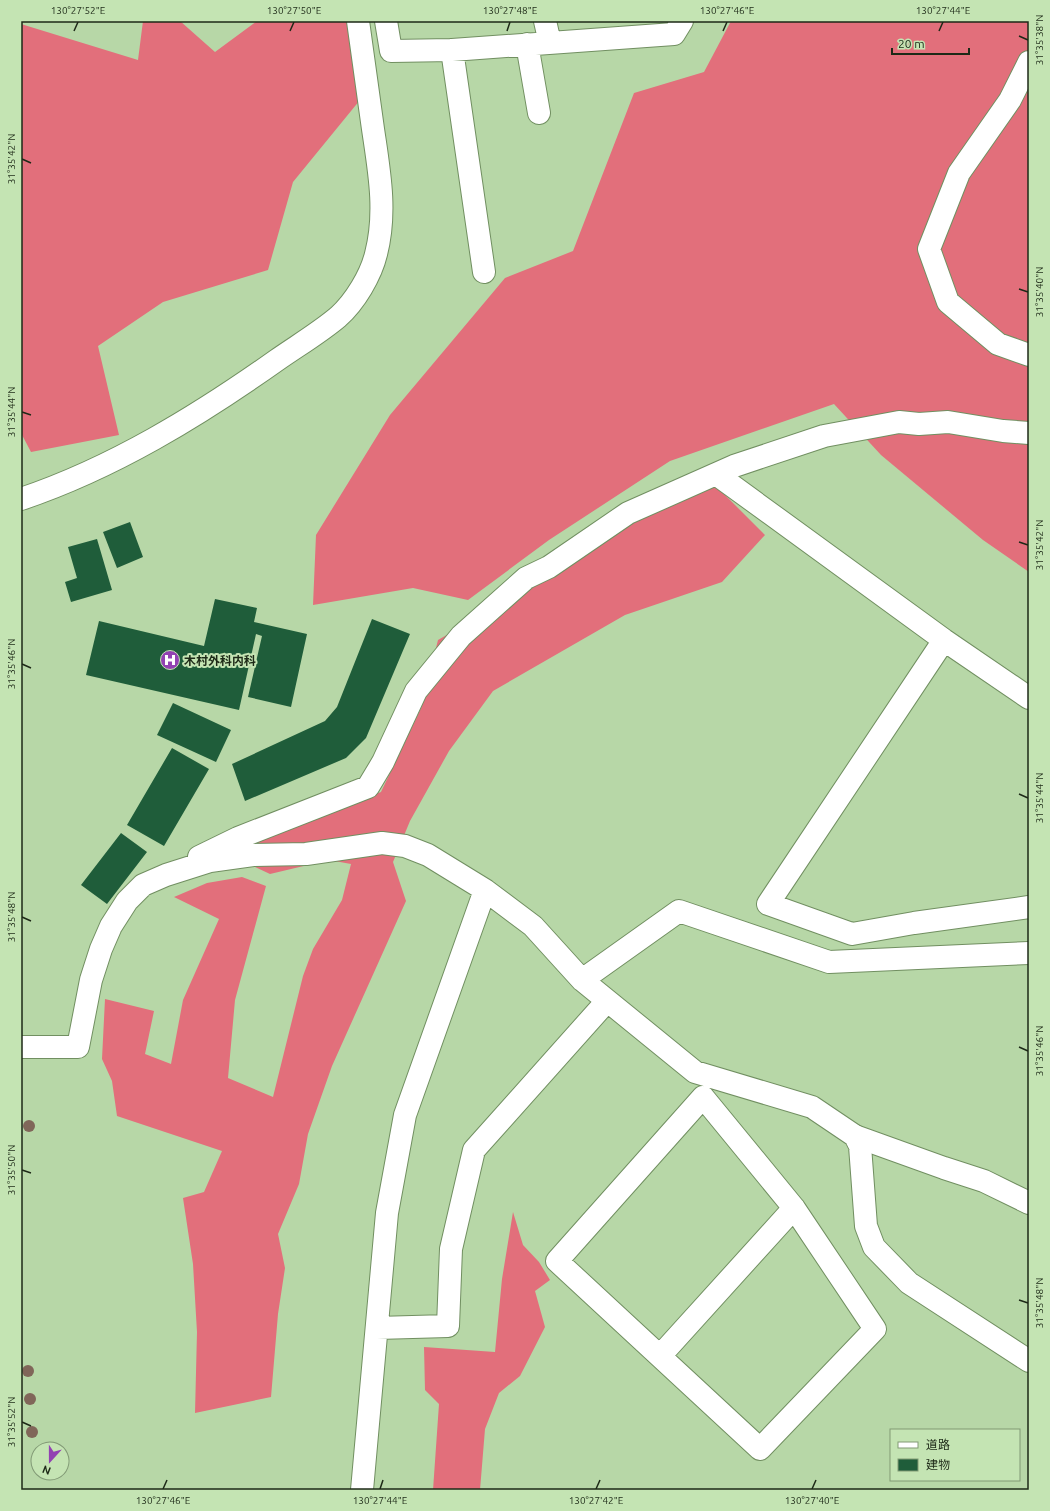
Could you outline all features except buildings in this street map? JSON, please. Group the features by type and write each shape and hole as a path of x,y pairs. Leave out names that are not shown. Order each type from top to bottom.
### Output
{"street":[{"path":"21,499 90,472 152,440 243,384 333,321 358,293 370,272 376,254 382,210 381,182 358,21"},
{"path":"386,21 391,50 452,50 674,34 682,21"},
{"path":"545,21 550,43"},
{"path":"527,44 539,114"},
{"path":"452,50 484,272"},
{"path":"1029,62 1010,100 959,173 929,249 948,302 998,344 1029,355"},
{"path":"21,1047 78,1047 90,980 101,949 111,926 127,902 143,885 238,838 368,787 383,762 416,691 460,636 526,578 548,567 628,513 734,466 824,436 899,422 919,424 948,422 1003,431 1029,433"},
{"path":"716,474 944,640 1029,698"},
{"path":"944,640 768,904 852,934 914,923 1029,907"},
{"path":"143,885 166,875 210,861 253,855 306,854 382,843 405,846 428,855 485,890 533,926 582,980 695,1072 812,1107 855,1136 984,1181 1029,1203"},
{"path":"362,1490 387,1213 405,1115 485,890"},
{"path":"582,980 679,910 829,962 1029,953"},
{"path":"377,1328 448,1326 451,1249 474,1150 607,1001"},
{"path":"695,1072 702,1098 794,1208 875,1329 760,1449 557,1261 702,1098"},
{"path":"855,1136 860,1146 866,1226 874,1247 909,1283 1029,1361"},
{"path":"660,1356 794,1208"}],"shaded area":[{"path":"143,21 180,21 215,52 257,21 351,21 360,100 293,182 268,270 163,302 98,346 119,435 31,452 21,433 21,24 138,60"},
{"path":"731,21 1029,21 1029,572 983,540 881,455 834,404 670,461 549,540 468,600 413,588 313,605 316,535 390,415 505,278 573,251 634,93 704,72"},
{"path":"713,483 765,535 722,582 625,615 493,691 449,751 410,821 393,862 406,901 332,1066 308,1134 299,1184 278,1234 285,1268 278,1314 271,1397 195,1413 197,1332 193,1264 183,1198 204,1192 222,1151 117,1116 112,1081 102,1059 105,999 154,1011 145,1054 171,1064 183,1000 219,919 174,897 207,883 242,877 266,886 235,1000 228,1078 273,1097 303,976 313,949 342,900 351,864 329,860 270,874 231,856 295,824 381,792 421,708 438,640 544,579 650,497"},
{"path":"513,1212 523,1245 539,1262 550,1280 535,1291 545,1327 520,1376 499,1393 485,1429 480,1490 433,1490 439,1404 425,1390 424,1347 495,1352 502,1279"}],"place":[{"name":"木村外科内科","path":"170,660"}]}
